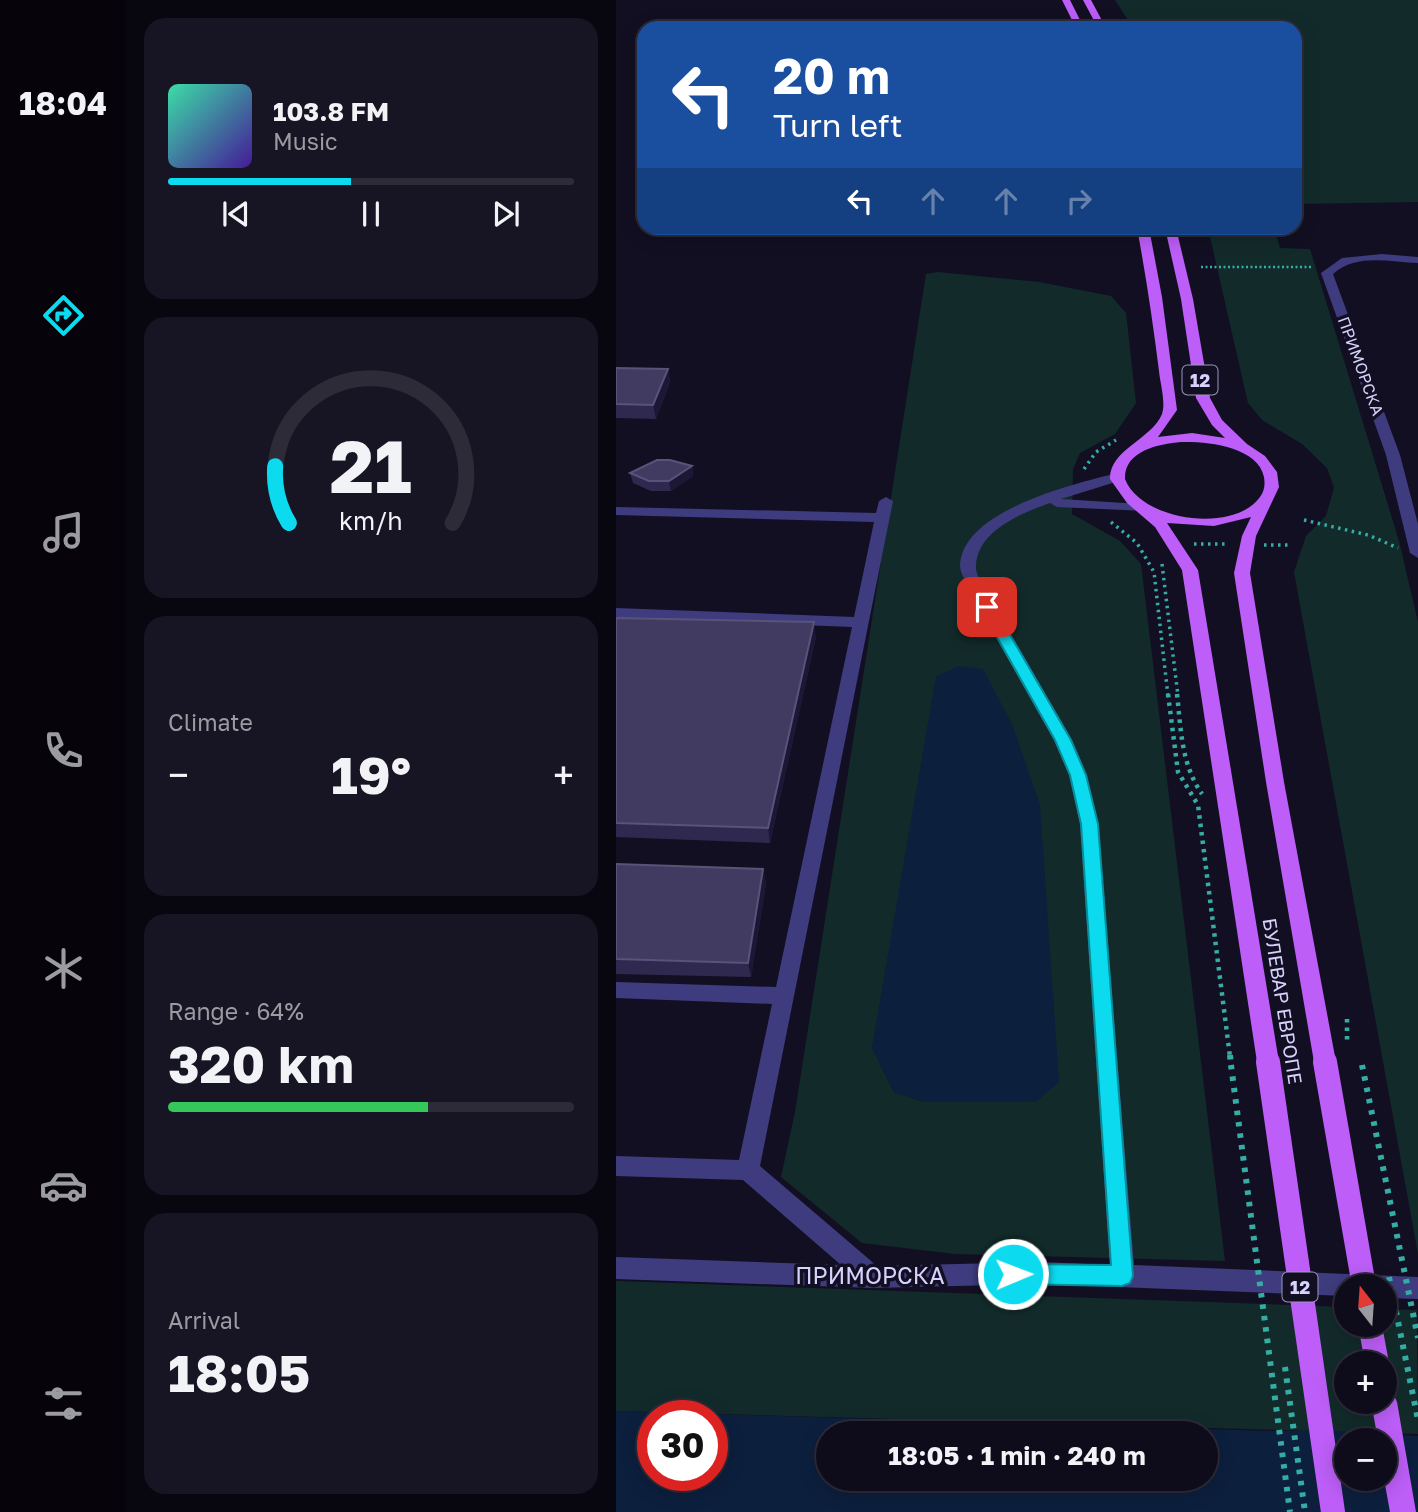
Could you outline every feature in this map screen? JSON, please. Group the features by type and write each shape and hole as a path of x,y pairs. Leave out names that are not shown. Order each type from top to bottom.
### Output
{"main road":[{"path":"1066,0 1076,21"},
{"path":"1087,0 1098,21"},
{"name":"12","path":"1117,477 1127,457 1166,422 1170,410 1156,298 1144,235"},
{"name":"БУЛЕВАР ЕВРОПЕ","path":"1173,235 1187,299 1203,398 1217,422 1242,447 1260,458 1270,472 1272,487 1247,544 1242,573 1275,782 1362,1274"},
{"name":"БУЛЕВАР ЕВРОПЕ","path":"1142,446 1160,440 1191,437 1223,441 1242,447"},
{"name":"БУЛЕВАР ЕВРОПЕ","path":"1117,477 1128,497 1161,524 1190,570 1268,1062 1332,1512"},
{"path":"1144,510 1172,520 1199,523 1226,520 1249,513 1265,501"},
{"path":"1386,1414 1403,1512"}],"street":[{"path":"1331,268 1334,264 1354,258 1418,260"},
{"name":"ПРИМОРСКА","path":"1331,268 1327,273 1393,455 1412,552"},
{"path":"1117,477 1004,516 985,530 972,547 968,566 975,586 1063,740 1078,775 1089,824 1122,1276"},
{"path":"1042,503 1090,503 1144,510"},
{"path":"616,511 884,510 748,1170"},
{"path":"616,613 861,622"},
{"path":"616,990 784,996"},
{"path":"616,1166 748,1170 873,1278"},
{"name":"ПРИМОРСКА","path":"616,1268 873,1278 1041,1273 1418,1287"}],"path":[{"path":"1201,267 1331,268"},
{"path":"1083,488 1084,468 1096,452 1122,437"},
{"path":"1114,449 1123,444"},
{"path":"1090,503 1102,516 1132,537 1147,554 1154,572 1175,760 1178,772 1198,805 1290,1512"},
{"path":"1304,520 1368,535 1412,552"},
{"path":"1174,544 1291,545"},
{"path":"1161,558 1165,572 1186,766 1207,803"},
{"path":"1362,1065 1418,1338"}],"green space":[{"path":"1115,0 1418,0 1418,202 1302,204 1302,21 1128,21"},
{"path":"1210,235 1276,235 1280,248 1310,249 1399,541 1418,622 1418,1254 1294,572 1306,536 1326,516 1334,488 1327,468 1302,444 1262,420 1248,403"},
{"path":"938,272 1039,282 1111,296 1126,313 1136,403 1115,434 1080,453 1073,469 1072,514 1120,541 1141,564 1225,1261 955,1254 862,1243 781,1177 795,1112 926,274","holes":["872,1047 924,1102 894,1092"]},
{"path":"616,1281 1334,1307 1334,1337 1397,1337 1397,1309 1417,1310 1418,1434 1397,1433 1397,1428 1334,1428 1334,1432 1218,1428 1218,1421 965,1421 728,1414 728,1400 637,1400 637,1412 616,1411"}],"water":[{"path":"959,666 983,669 1012,724 1040,805 1059,1082 1036,1102 924,1102 894,1092 872,1047 936,676"},
{"path":"616,1411 637,1412 637,1491 728,1491 728,1414 945,1421 816,1421 816,1491 1218,1491 1218,1429 1321,1430 1334,1431 1334,1491 1397,1491 1397,1435 1418,1436 1418,1512 616,1512"}],"building":[{"path":"616,368 668,369 653,405 616,404"},
{"path":"657,460 670,460 692,466 669,481 649,481 630,473"},
{"path":"616,618 814,622 768,828 616,823"},
{"path":"616,864 763,869 748,963 616,959"}],"route":[{"path":"987,607 1063,740 1078,775 1089,824 1122,1276 1013,1274"}]}
